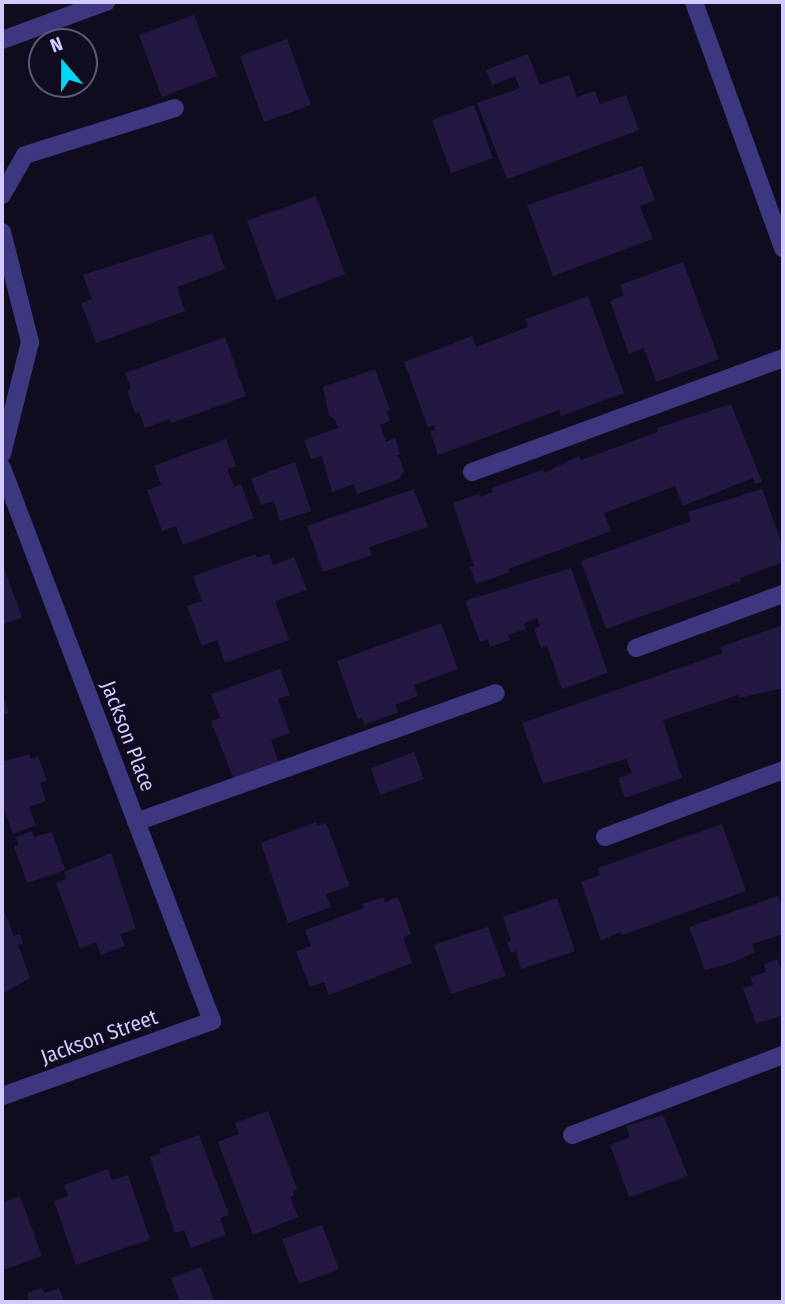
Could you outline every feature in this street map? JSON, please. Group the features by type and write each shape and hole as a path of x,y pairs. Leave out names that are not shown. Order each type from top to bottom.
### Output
{"street":[{"path":"2,40 106,2"},
{"path":"694,2 783,248"},
{"path":"2,195 24,155 175,108"},
{"path":"2,232 30,342 2,454"},
{"path":"472,472 783,358"},
{"name":"Jackson Place","path":"2,468 212,1021"},
{"path":"636,648 783,594"},
{"path":"136,822 496,693"},
{"path":"605,837 783,770"},
{"name":"Jackson Street","path":"2,1096 212,1021"},
{"path":"572,1135 783,1055"}],"building":[{"path":"194,15 217,76 162,97 139,35"},
{"path":"287,39 311,105 264,122 240,56"},
{"path":"528,54 540,85 569,75 577,97 595,91 600,104 626,95 639,130 507,179 477,103 520,88 515,76 492,85 486,70"},
{"path":"474,105 493,158 451,173 432,120"},
{"path":"642,166 655,200 640,206 653,239 553,276 527,205"},
{"path":"316,196 345,274 276,300 247,221"},
{"path":"212,233 225,269 177,287 185,311 96,343 81,303 92,299 83,275"},
{"path":"683,262 719,359 656,382 644,348 629,354 610,301 624,295 620,285"},
{"path":"588,296 624,393 561,416 559,410 438,455 430,431 435,430 434,425 428,427 404,362 472,336 476,347 528,327 526,319"},
{"path":"225,337 246,396 171,423 170,419 145,428 139,412 135,413 127,391 131,389 125,373"},
{"path":"375,369 390,410 386,411 390,421 380,425 386,442 395,438 400,454 394,456 399,457 404,471 399,479 357,494 354,484 332,492 322,456 311,459 304,440 338,428 335,419 329,416 323,387"},
{"path":"731,404 762,482 755,484 753,478 683,506 675,486 604,513 611,531 508,569 510,572 476,584 470,567 474,566 453,503 478,494 480,497 493,492 492,488 542,470 544,473 579,456 581,460 658,432 657,428"},
{"path":"226,439 236,466 227,469 234,487 241,484 254,518 183,545 176,526 162,531 147,490 161,485 154,466"},
{"path":"295,462 311,511 280,521 274,501 261,505 251,479"},
{"path":"414,489 428,527 369,547 372,555 323,572 307,526"},
{"path":"762,489 783,547 783,562 740,578 741,581 606,629 581,561 691,521 688,512"},
{"path":"256,554 257,558 269,554 273,565 294,557 307,590 275,601 289,640 225,663 217,640 202,646 187,606 202,601 193,576"},
{"path":"2,563 22,617 2,625"},
{"path":"571,568 608,673 562,689 547,646 541,648 534,629 540,626 537,618 524,623 526,629 508,635 510,640 490,647 488,639 480,642 465,601"},
{"path":"441,623 458,669 414,685 418,696 395,705 398,712 364,725 362,718 358,719 337,661"},
{"path":"783,625 783,688 739,698 738,695 663,720 682,778 625,798 618,778 632,773 626,759 543,784 522,723 723,653 720,647"},
{"path":"280,669 290,695 278,699 290,733 271,740 279,764 234,780 211,721 220,718 211,694"},
{"path":"2,693 9,713 2,716"},
{"path":"414,752 424,779 380,795 371,768"},
{"path":"29,754 31,759 38,756 47,781 40,783 46,801 29,807 36,825 13,834 2,804 2,762"},
{"path":"316,822 317,826 326,823 350,886 326,894 331,907 288,923 261,843"},
{"path":"722,824 746,891 601,940 581,882 600,875 598,868"},
{"path":"32,831 34,837 52,832 65,870 27,883 14,846 19,845 16,837"},
{"path":"111,853 136,929 120,934 125,946 101,955 96,942 80,948 56,883 66,879 64,872"},
{"path":"778,896 783,910 783,934 752,944 755,952 734,962 705,970 689,927"},
{"path":"383,897 385,902 398,897 411,934 403,937 412,963 329,995 324,982 310,987 296,951 311,946 305,930 364,908 362,904"},
{"path":"557,898 575,951 521,969 516,951 511,953 507,942 511,941 503,917"},
{"path":"2,906 14,936 20,934 23,944 18,945 30,978 2,994"},
{"path":"488,927 506,976 451,994 434,945"},
{"path":"777,959 780,967 783,966 783,1015 756,1024 743,988 753,985 751,977 766,972 764,964"},
{"path":"268,1111 297,1189 293,1191 294,1196 290,1197 298,1217 253,1235 218,1142 239,1134 235,1123"},
{"path":"663,1115 688,1176 629,1197 610,1145 630,1137 626,1126"},
{"path":"199,1135 229,1215 220,1218 226,1235 191,1248 184,1230 175,1233 150,1157 161,1153 159,1149"},
{"path":"108,1169 112,1180 128,1175 150,1239 76,1265 54,1201 68,1196 64,1185"},
{"path":"20,1196 42,1256 3,1270 5,1276 2,1277 2,1203"},
{"path":"322,1225 339,1269 299,1284 282,1239"},
{"path":"201,1267 215,1302 180,1302 171,1278"},
{"path":"42,1288 44,1293 59,1288 64,1302 23,1302 29,1300 27,1293"}]}
